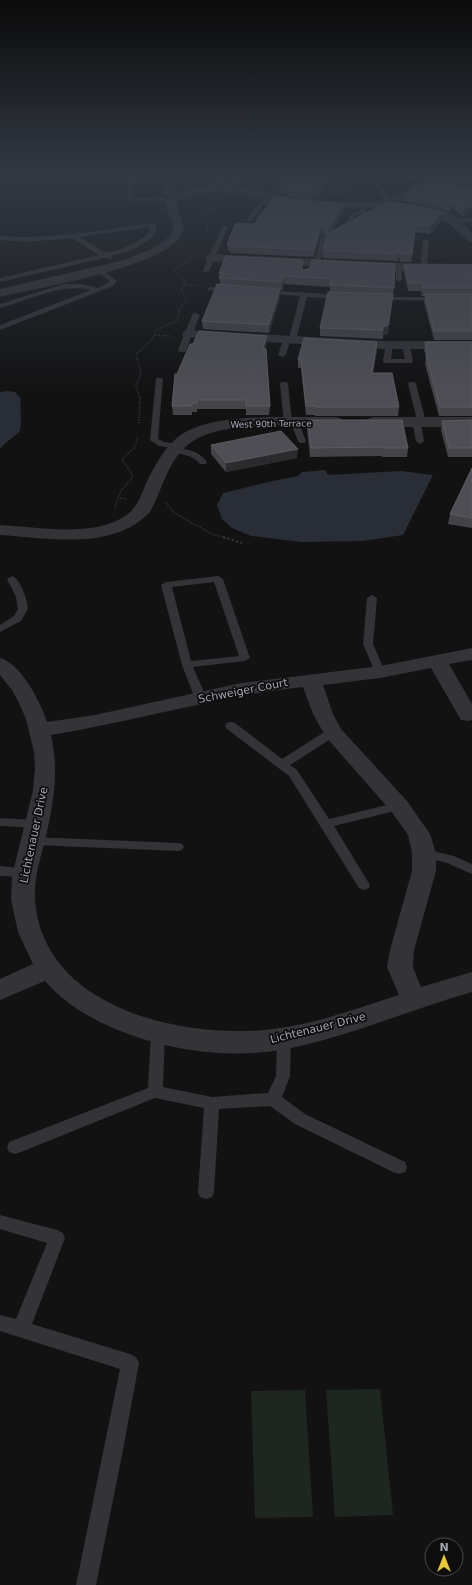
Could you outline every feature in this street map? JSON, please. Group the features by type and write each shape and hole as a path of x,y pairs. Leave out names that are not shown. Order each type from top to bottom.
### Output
{"street":[{"path":"0,293 120,265 150,255 164,245"},
{"path":"211,258 399,273 426,268 472,268"},
{"path":"189,334 406,346 472,345"},
{"name":"West 90th Terrace","path":"0,530 68,533 96,532 122,525 136,517 142,511 175,448 194,434 218,426 244,422 472,422"},
{"name":"Schweiger Court","path":"39,730 95,721 201,699 241,689 380,672 472,654"},
{"path":"437,661 468,715"},
{"name":"Lichtenauer Drive","path":"0,664 24,692 39,730 44,758 45,784 35,832 24,872 23,886 25,913 37,947 49,968 70,990 90,1004 114,1017 158,1034 204,1041 263,1042 348,1021 472,982"},
{"path":"311,680 323,714 333,732 399,806 419,834 424,854 424,870 402,950 400,967 414,1000"},
{"path":"0,990 49,968"}],"lane":[{"path":"88,245 120,265"},
{"path":"0,280 106,256 124,251 135,245"},
{"path":"206,271 217,245"},
{"path":"311,265 320,245"},
{"path":"426,245 424,260 426,268"},
{"path":"0,328 111,285 114,281 98,270"},
{"path":"0,306 64,286 81,286 98,290"},
{"path":"210,289 241,291"},
{"path":"257,292 351,297"},
{"path":"282,355 289,340 304,295"},
{"path":"367,298 472,299"},
{"path":"182,350 196,315"},
{"path":"159,380 154,440 162,444 192,452 203,462"},
{"path":"284,384 292,422 302,441"},
{"path":"412,384 419,422 420,441"},
{"path":"0,629 16,621 23,613 24,605 12,579"},
{"path":"187,665 245,658 218,579 166,585 187,665 201,699"},
{"path":"372,598 368,644 380,672"},
{"path":"231,726 293,773 364,885"},
{"path":"282,764 333,732"},
{"path":"326,824 399,806"},
{"path":"0,822 35,832 178,847"},
{"path":"424,854 450,859 472,869"},
{"path":"0,871 24,872"},
{"path":"155,1092 158,1034"},
{"path":"273,1099 283,1076 284,1038"},
{"path":"15,1147 155,1092 212,1103 273,1099 300,1119 399,1167"},
{"path":"206,1192 212,1103"},
{"path":"0,1222 57,1238 21,1329"},
{"path":"0,1323 130,1363 114,1450 86,1585"}],"path":[{"path":"139,430 140,398 136,386 141,378 141,372 136,354 152,340 156,330 176,321 179,315 179,310 187,299 181,290 185,282 174,271 176,268 198,254"},
{"path":"154,335 175,336"},
{"path":"118,498 122,489 132,479 132,474 122,459 135,447 138,434"},
{"path":"147,501 167,504 174,513 212,534 242,543"}],"shaded area":[{"path":"0,392 15,392 21,398 21,425 19,432 0,449"},
{"path":"325,470 328,475 401,471 433,475 403,535 362,541 302,542 251,536 232,528 222,519 217,505 223,493 298,476 302,472"},
{"path":"380,1389 393,1515 335,1517 326,1390"},
{"path":"305,1390 313,1517 255,1518 251,1391"}],"building":[{"path":"231,245 315,245 314,250"},
{"path":"324,245 413,245 412,254 401,254 399,248 398,254 323,250"},
{"path":"226,256 303,260 302,268 304,270 310,268 312,260 395,264 394,288 330,285 331,279 284,276 282,282 219,278 222,273 219,273"},
{"path":"404,265 472,265 472,288 423,288 422,283 409,283"},
{"path":"217,284 280,289 269,325 202,321"},
{"path":"328,292 393,294 388,325 383,327 383,330 320,328"},
{"path":"425,294 472,294 472,331 434,331"},
{"path":"199,331 267,336 263,348 266,349 270,406 246,406 246,400 197,400 197,403 192,403 192,406 172,406 175,374 177,374 190,344 193,344"},
{"path":"304,338 377,342 372,373 392,373 399,407 306,406 301,360 298,360"},
{"path":"425,342 472,342 472,407 440,407 426,355 428,355"},
{"path":"308,420 402,420 408,448 311,448"},
{"path":"472,420 472,448 449,448 442,421"},
{"path":"281,431 298,449 226,463 211,445"},
{"path":"472,468 472,518 450,514"}]}
